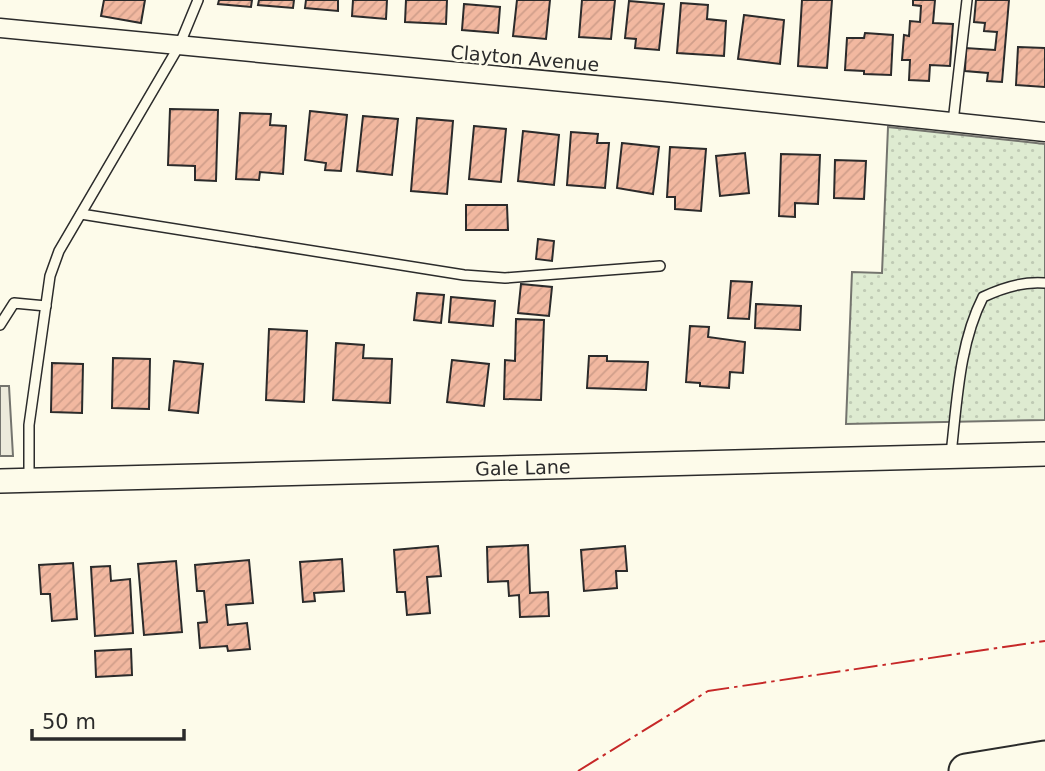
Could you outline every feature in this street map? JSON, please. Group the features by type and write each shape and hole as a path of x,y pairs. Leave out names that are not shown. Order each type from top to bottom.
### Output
{"highway":[{"path":"966,771 1045,758"}],"street":[{"name":"Clayton Avenue","path":"0,28 1045,132"},
{"name":"Gale Lane","path":"0,481 1045,454"}],"lane":[{"path":"29,480 29,425 50,276 59,251 179,46 198,0"},
{"path":"953,122 967,0"},
{"path":"81,214 464,275 505,278 660,266"},
{"path":"951,456 964,356 973,316 983,297 1002,288 1035,282 1045,283"},
{"path":"0,325 14,303 46,306"}],"green space":[{"path":"888,127 1045,144 1045,420 846,424 852,272 882,273"}],"shaded area":[{"path":"0,386 9,386 13,456 0,456"}],"building":[{"path":"104,0 145,0 141,23 101,16"},
{"path":"219,0 252,0 251,7 218,4"},
{"path":"259,0 294,0 293,8 258,5"},
{"path":"306,0 338,0 338,11 305,8"},
{"path":"353,0 387,0 386,19 352,16"},
{"path":"406,0 447,0 446,24 405,22"},
{"path":"517,0 550,0 546,39 513,36"},
{"path":"582,0 615,0 611,39 579,37"},
{"path":"802,0 832,0 827,68 798,66"},
{"path":"913,0 935,0 933,23 953,24 950,66 930,65 929,81 909,80 910,60 902,60 904,35 909,36 910,21 920,22 921,6 913,5"},
{"path":"976,0 1009,0 1002,82 987,81 988,73 965,71 966,48 995,50 997,32 984,31 985,23 974,22"},
{"path":"629,1 664,4 659,50 635,48 636,39 625,38"},
{"path":"681,3 708,5 707,19 726,21 724,56 677,53"},
{"path":"464,4 500,7 498,33 462,30"},
{"path":"744,15 784,20 780,64 738,59"},
{"path":"865,33 893,35 891,75 845,70 847,38 864,38"},
{"path":"1018,47 1045,48 1045,87 1016,85"},
{"path":"170,109 218,110 216,181 195,180 195,166 168,165"},
{"path":"310,111 347,115 341,171 325,170 326,163 305,160"},
{"path":"240,113 271,114 270,125 286,126 283,174 260,172 259,180 236,179"},
{"path":"363,116 398,119 392,175 357,171"},
{"path":"417,118 453,121 447,194 411,191"},
{"path":"474,126 506,129 501,182 469,179"},
{"path":"523,131 559,135 554,185 518,181"},
{"path":"571,132 598,134 597,143 609,143 605,188 567,185"},
{"path":"622,143 659,147 653,194 617,188"},
{"path":"670,147 706,149 701,211 675,209 675,197 667,197"},
{"path":"745,153 749,193 720,196 716,156"},
{"path":"781,154 820,155 818,204 795,203 795,217 779,216"},
{"path":"835,160 866,161 864,199 834,198"},
{"path":"466,205 507,205 508,230 466,230"},
{"path":"538,239 554,241 552,261 536,259"},
{"path":"731,281 752,282 749,319 728,318"},
{"path":"521,284 552,287 549,316 518,313"},
{"path":"417,293 444,295 441,323 414,320"},
{"path":"451,297 495,301 493,326 449,322"},
{"path":"756,304 801,306 800,330 755,328"},
{"path":"516,319 544,320 541,400 504,399 505,360 515,361"},
{"path":"690,326 709,327 708,337 745,342 743,373 730,372 729,388 686,382"},
{"path":"269,329 307,331 304,402 266,400"},
{"path":"336,343 364,345 363,358 392,359 390,403 333,400"},
{"path":"589,356 607,356 607,361 648,362 646,390 587,388"},
{"path":"113,358 150,359 149,409 112,408"},
{"path":"452,360 489,364 484,406 447,402"},
{"path":"174,361 203,364 198,413 169,410"},
{"path":"52,363 83,364 82,413 51,412"},
{"path":"528,545 530,593 548,592 549,616 520,617 519,595 509,596 508,581 488,582 487,547"},
{"path":"438,546 441,576 427,577 430,613 407,615 405,592 397,592 394,550"},
{"path":"625,546 627,571 616,571 617,588 584,591 581,550"},
{"path":"342,559 344,591 314,593 315,601 303,602 300,562"},
{"path":"249,560 253,603 226,605 228,625 247,623 250,649 228,651 227,646 200,648 198,623 207,622 204,591 197,591 195,565"},
{"path":"176,561 182,632 144,635 138,564"},
{"path":"73,563 77,619 52,621 50,594 41,594 39,565"},
{"path":"110,566 111,581 130,579 133,633 95,636 91,567"},
{"path":"131,649 132,675 96,677 95,651"}],"power":[{"path":"578,771 708,691 1045,641"}]}
